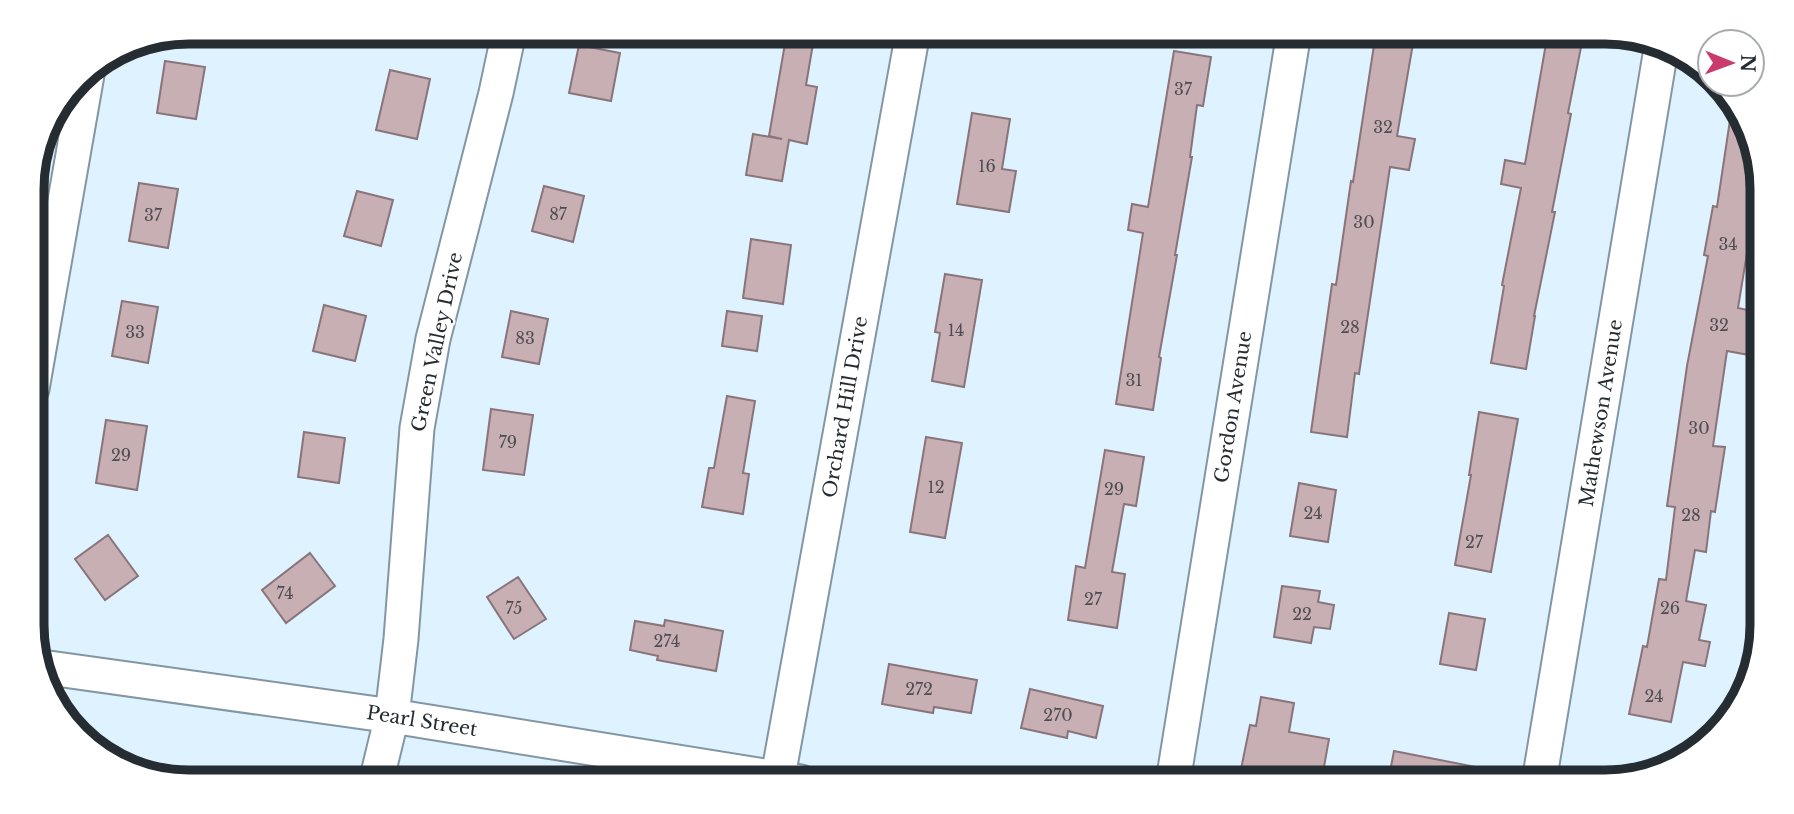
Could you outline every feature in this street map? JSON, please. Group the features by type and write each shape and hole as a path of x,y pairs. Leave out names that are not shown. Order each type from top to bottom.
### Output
{"street":[{"name":"Green Valley Drive","path":"379,770 392,716 401,639 417,428 433,339 506,44"},
{"name":"Orchard Hill Drive","path":"787,770 911,44"},
{"name":"Gordon Avenue","path":"1175,770 1292,44"},
{"name":"Mathewson Avenue","path":"1541,770 1660,55"},
{"path":"44,320 85,87"},
{"name":"Pearl Street","path":"51,668 392,716 718,770"}],"building":[{"path":"785,44 813,44 806,85 817,87 807,144 789,140 782,181 746,175 753,134 782,139 769,136"},
{"path":"1374,44 1413,44 1397,136 1415,139 1409,170 1390,167 1359,374 1355,373 1347,437 1311,432 1332,284 1336,285 1351,181 1353,182"},
{"path":"1546,44 1582,44 1526,369 1491,363 1504,286 1502,285 1521,188 1501,184 1505,160 1525,164"},
{"path":"579,45 620,53 611,101 569,93"},
{"path":"1174,51 1211,57 1203,106 1197,105 1192,157 1159,357 1153,410 1116,404 1143,233 1128,230 1132,204 1148,207"},
{"path":"165,61 205,67 196,119 157,113"},
{"path":"390,70 430,79 417,139 376,130"},
{"path":"972,113 1010,119 1002,169 1016,171 1009,212 957,204"},
{"path":"1731,116 1739,133 1749,170 1750,234 1738,308 1750,311 1750,350 1749,355 1727,351 1713,446 1725,447 1715,512 1711,511 1706,552 1695,550 1686,601 1706,605 1699,640 1710,642 1705,666 1683,662 1671,722 1629,714 1643,646 1647,647 1659,579 1666,580 1675,507 1667,506 1687,366 1708,256 1704,255 1713,206 1717,207"},
{"path":"139,183 178,189 168,248 129,241"},
{"path":"544,186 584,196 573,242 532,231"},
{"path":"357,191 393,200 381,246 344,236"},
{"path":"751,239 791,245 783,304 743,298"},
{"path":"945,274 982,280 964,387 932,381 940,333 935,332"},
{"path":"122,301 158,307 148,363 112,356"},
{"path":"324,305 366,316 355,361 313,351"},
{"path":"511,311 548,319 539,364 502,357"},
{"path":"727,311 762,316 757,351 722,346"},
{"path":"727,396 755,401 743,473 749,474 743,514 702,507 709,468 714,468"},
{"path":"491,409 533,415 524,475 483,470"},
{"path":"1479,412 1518,419 1491,572 1455,565"},
{"path":"106,420 147,426 137,490 96,483"},
{"path":"304,432 345,438 339,483 298,477"},
{"path":"926,437 962,443 945,538 910,532"},
{"path":"1105,450 1144,457 1136,506 1124,504 1112,572 1125,574 1117,628 1068,620 1076,566 1085,568"},
{"path":"1299,483 1336,490 1328,542 1290,536"},
{"path":"108,535 138,576 105,600 75,559"},
{"path":"310,553 335,586 286,623 262,590"},
{"path":"518,577 546,619 514,639 487,597"},
{"path":"1282,586 1320,591 1318,602 1334,605 1330,629 1314,627 1311,643 1274,637"},
{"path":"1449,613 1485,619 1476,670 1440,664"},
{"path":"665,620 723,631 716,671 657,660 658,656 630,650 635,621 664,626"},
{"path":"889,664 977,680 971,713 934,707 933,713 882,704"},
{"path":"1030,689 1103,706 1096,738 1068,731 1067,738 1021,728"},
{"path":"1261,697 1294,703 1289,732 1329,739 1323,770 1241,769 1250,725 1256,726"},
{"path":"1394,751 1491,770 1390,770"}]}
